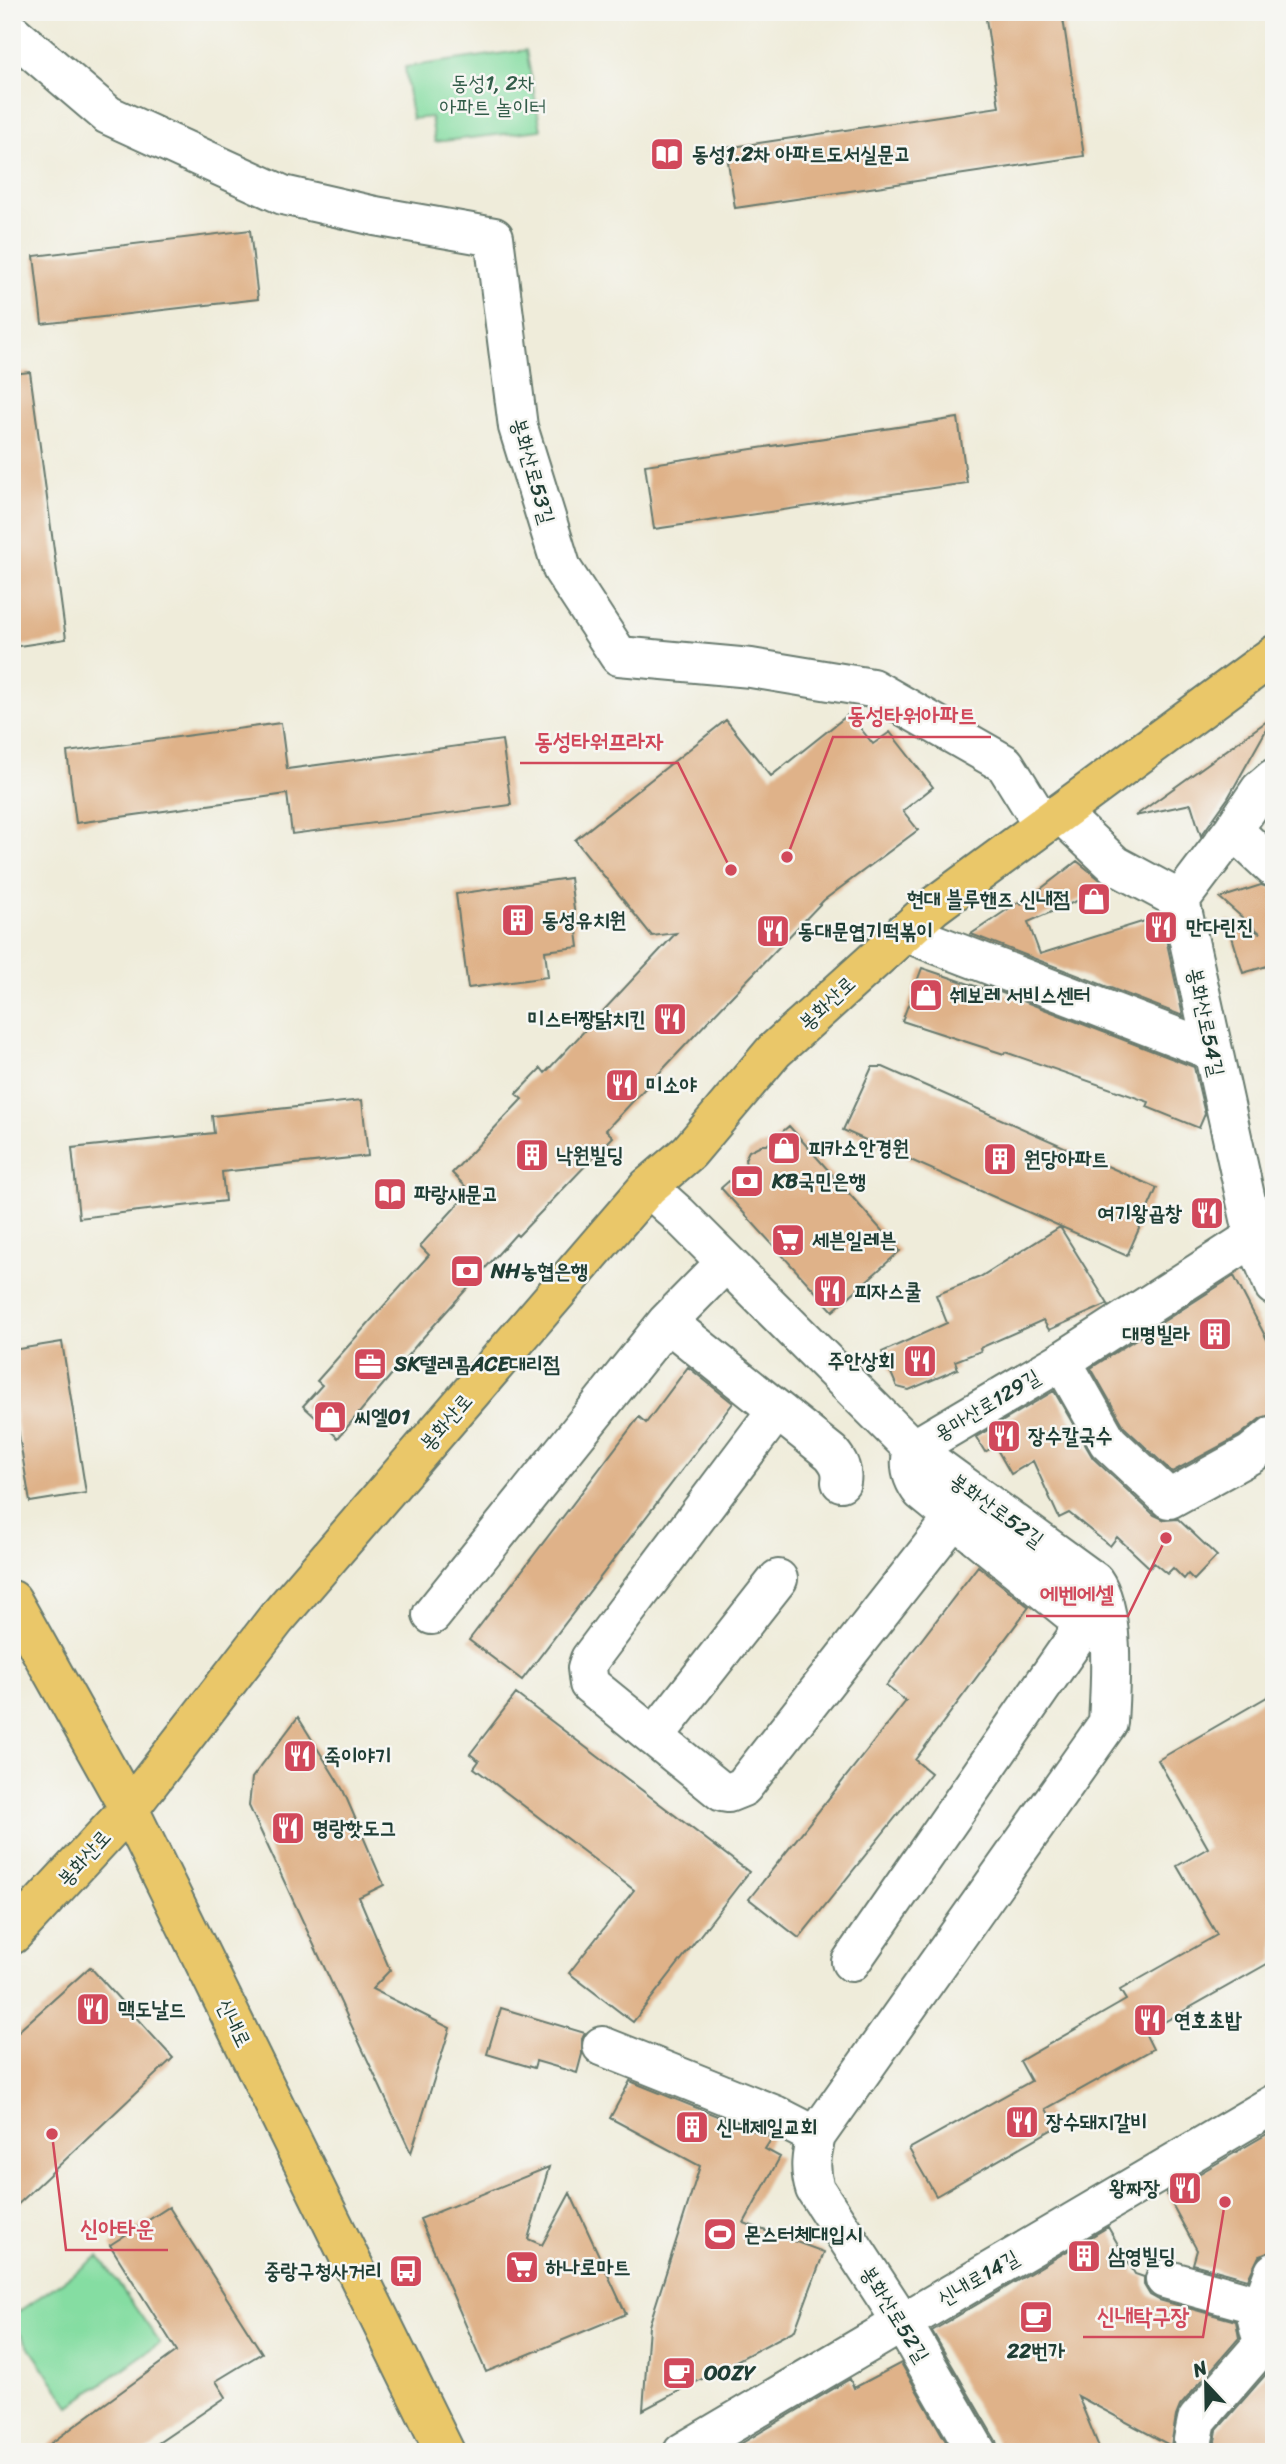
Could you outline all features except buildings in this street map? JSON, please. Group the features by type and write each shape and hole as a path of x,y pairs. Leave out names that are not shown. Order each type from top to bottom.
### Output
{"main road":[{"name":"봉화산로","path":"12,1935 129,1809 276,1619 648,1187 689,1152 774,1051 934,906 1274,655"},
{"name":"신내로","path":"12,1600 129,1809 445,2452"}],"street":[{"name":"봉화산로53길","path":"12,33 108,115 283,195 375,216 494,237 518,427 562,569 619,656 751,668 872,688 1004,764 1052,819"},
{"path":"1052,819 1115,865 1180,900 1260,790 1274,778"},
{"path":"1233,830 1274,868"},
{"name":"봉화산로54길","path":"1180,900 1213,1051 1264,1231 1274,1286"},
{"path":"904,932 1213,1051"},
{"name":"봉화산로52길","path":"648,1187 913,1449 1094,1581 1102,1593 1111,1661 1108,1723 816,2136 810,2164 815,2189 902,2322 976,2452"},
{"name":"용마산로129길","path":"913,1449 1062,1361 1264,1231"},
{"path":"432,1615 667,1322 726,1262"},
{"path":"667,1322 831,1452 839,1462 841,1482"},
{"name":"용마산로129길","path":"1062,1361 1108,1442 1168,1499 1251,1454 1274,1435"},
{"path":"777,1410 590,1659 587,1668 589,1684 722,1791 728,1793 743,1787 954,1518"},
{"path":"851,1962 1077,1632 1078,1624 1074,1616 922,1492 916,1484 909,1463 913,1449"},
{"path":"654,1737 778,1579"},
{"path":"602,2046 775,2115 816,2136"},
{"name":"신내로14길","path":"683,2452 1274,2104"},
{"path":"1165,2279 1268,2289 1257,2319 1269,2344 1197,2420 1193,2440 1194,2452"}],"green space":[{"name":"동성1, 2차 아파트 놀이터","path":"526,50 541,130 435,142 431,117 412,119 405,67"},
{"path":"99,2256 160,2343 70,2406 12,2322 12,2316"}],"place":[{"name":"동성1.2차 아파트도서실문고","path":"667,154"},
{"name":"동성타워아파트","path":"787,857"},
{"name":"동성타워프라자","path":"731,870"},
{"name":"현대 블루핸즈 신내점","path":"1094,899"},
{"name":"동성유치원","path":"518,920"},
{"name":"만다린진","path":"1161,927"},
{"name":"동대문엽기떡볶이","path":"773,931"},
{"name":"쉐보레 서비스센터","path":"926,995"},
{"name":"미스터짱닭치킨","path":"670,1019"},
{"name":"미소야","path":"622,1085"},
{"name":"피카소안경원","path":"784,1148"},
{"name":"낙원빌딩","path":"532,1155"},
{"name":"원당아파트","path":"1000,1159"},
{"name":"KB국민은행","path":"747,1181"},
{"name":"파랑새문고","path":"390,1194"},
{"name":"여기왕곱창","path":"1207,1213"},
{"name":"세븐일레븐","path":"788,1240"},
{"name":"NH농협은행","path":"467,1271"},
{"name":"피자스쿨","path":"830,1291"},
{"name":"대명빌라","path":"1215,1334"},
{"name":"주안상회","path":"920,1361"},
{"name":"SK텔레콤ACE대리점","path":"370,1364"},
{"name":"씨엘01","path":"330,1417"},
{"name":"장수칼국수","path":"1004,1436"},
{"name":"에벤에셀","path":"1166,1538"},
{"name":"죽이야기","path":"300,1756"},
{"name":"명랑핫도그","path":"288,1828"},
{"name":"맥도날드","path":"93,2009"},
{"name":"연호초밥","path":"1150,2020"},
{"name":"장수돼지갈비","path":"1022,2122"},
{"name":"신내제일교회","path":"692,2127"},
{"name":"신아타운","path":"52,2134"},
{"name":"왕짜장","path":"1185,2188"},
{"name":"신내탁구장","path":"1225,2202"},
{"name":"몬스터체대입시","path":"720,2234"},
{"name":"삼영빌딩","path":"1084,2256"},
{"name":"하나로마트","path":"522,2267"},
{"name":"중랑구청사거리","path":"406,2271"},
{"name":"22번가","path":"1036,2317"},
{"name":"OOZY","path":"679,2373"}]}
